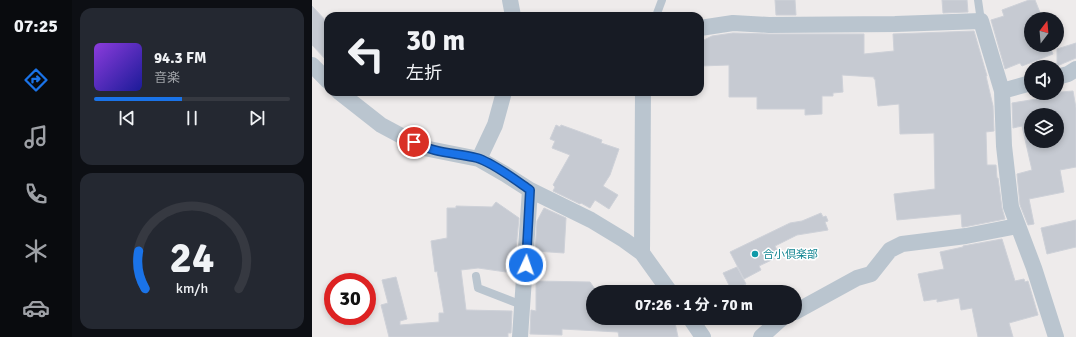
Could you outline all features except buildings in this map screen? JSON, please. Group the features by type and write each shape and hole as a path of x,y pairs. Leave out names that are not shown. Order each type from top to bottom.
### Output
{"street":[{"path":"510,0 512,12"},
{"path":"704,27 733,23 769,25 896,24 981,21 1002,91 1005,153 1011,207 1034,268 1056,337"},
{"path":"312,65 324,77"},
{"path":"1064,75 1076,69"},
{"path":"1002,91 1024,85"},
{"path":"344,96 381,125 424,148 479,159 506,174 530,190 591,220 642,253 665,285"},
{"path":"479,159 495,125 503,96"},
{"path":"642,253 643,96"},
{"path":"520,337 530,190"},
{"path":"802,308 857,278 871,274 890,250 902,244 966,236 1017,226"},
{"path":"695,325 703,337"},
{"path":"761,337 774,325"}],"lane":[{"path":"658,12 662,0"},
{"path":"978,0 981,21"},
{"path":"476,276 478,288 522,305"}],"place":[{"name":"合小倶楽部","path":"755,254"}],"route":[{"path":"414,142 424,148 479,159 506,174 530,190 526,265"}]}
